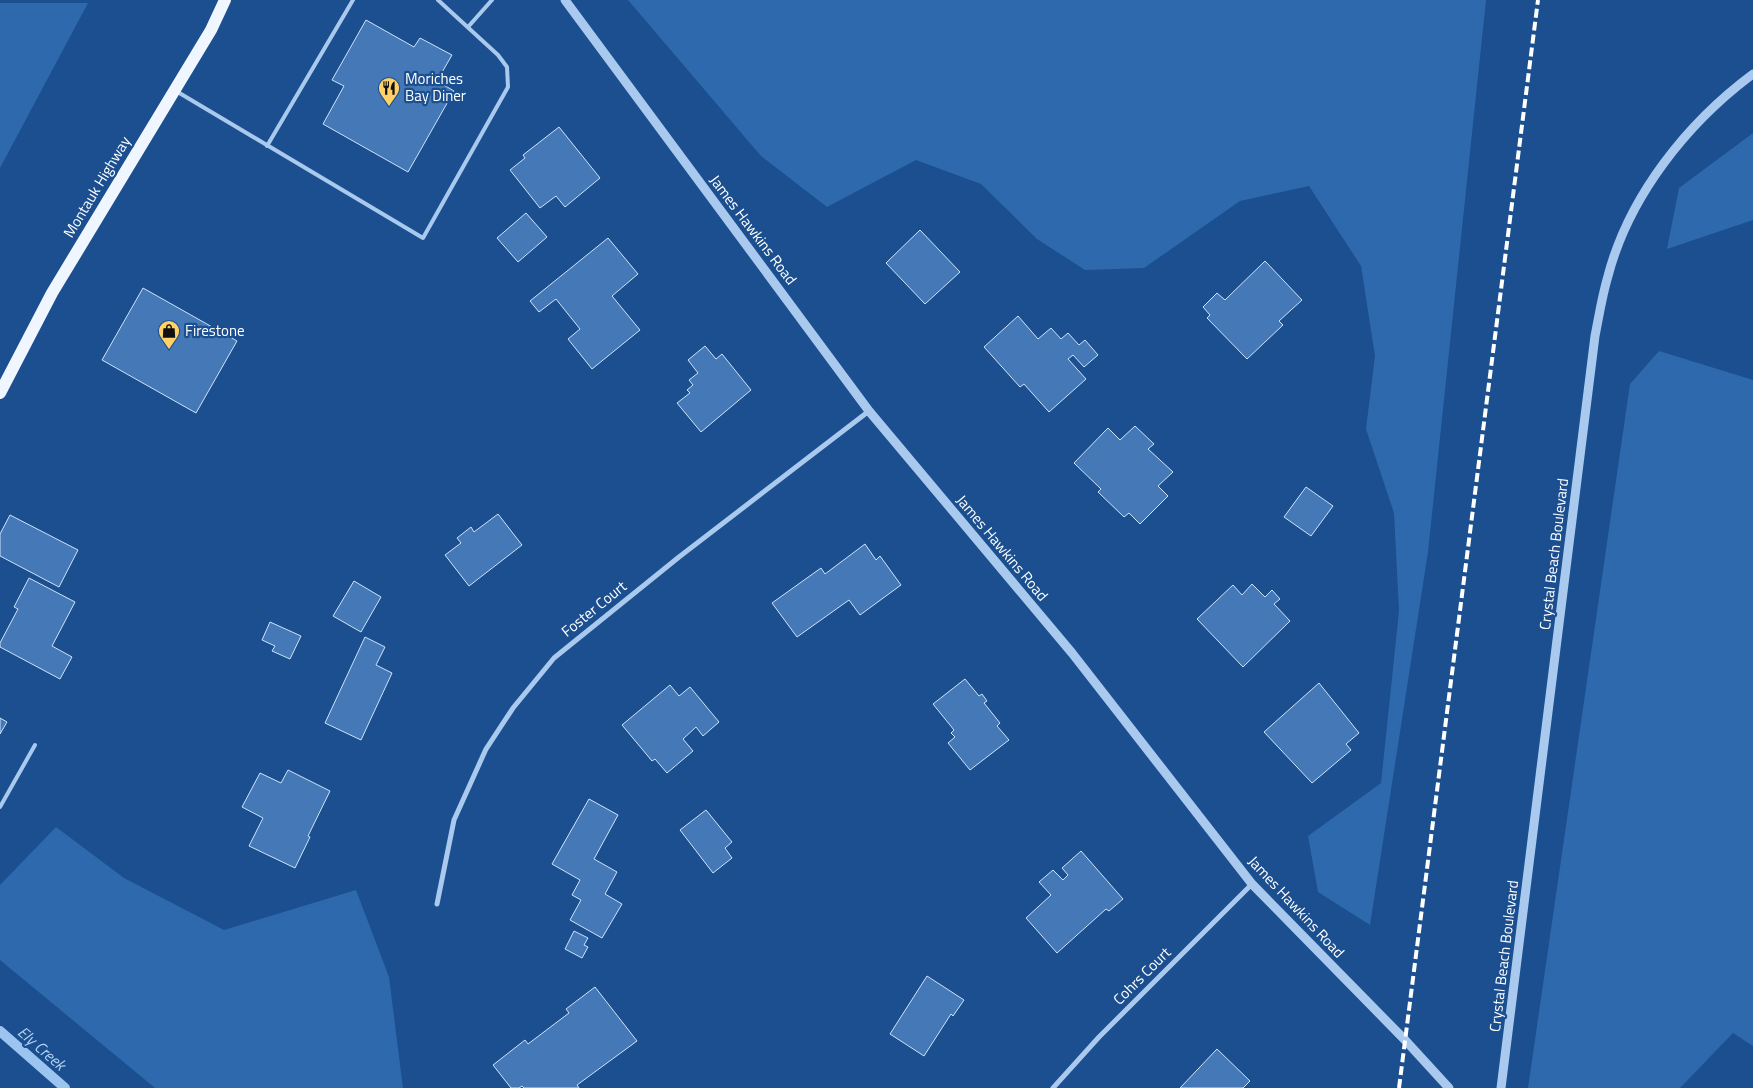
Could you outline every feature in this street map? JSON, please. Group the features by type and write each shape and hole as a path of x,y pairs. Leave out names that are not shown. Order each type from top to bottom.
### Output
{"main road":[{"name":"Montauk Highway","path":"0,393 52,293 211,30 225,0"}],"street":[{"name":"James Hawkins Road","path":"566,0 869,411 1072,653 1252,884 1405,1040 1449,1088"},
{"name":"Crystal Beach Boulevard","path":"1501,1088 1595,336 1608,275 1631,218 1664,162 1704,116 1753,74"},
{"name":"Foster Court","path":"437,904 454,820 486,749 513,708 554,658 679,557 869,411"},
{"name":"Cohrs Court","path":"1053,1088 1099,1037 1252,884"}],"lane":[{"path":"267,146 353,0"},
{"path":"174,90 423,238 508,87 507,67 498,54 438,0"},
{"path":"468,27 492,0"},
{"path":"0,807 35,745"}],"shaded area":[{"path":"628,0 1486,0 1428,552 1370,925 1318,892 1308,836 1381,783 1399,611 1394,513 1366,429 1375,356 1361,266 1309,186 1240,201 1144,268 1085,270 1037,239 981,184 916,160 827,207 761,156"},
{"path":"0,3 88,3 0,168"},
{"path":"1753,133 1753,220 1667,249 1679,188"},
{"path":"1659,351 1753,380 1753,1046 1733,1033 1680,1088 1528,1088 1630,384"},
{"path":"56,827 124,878 224,930 356,890 389,977 403,1088 155,1088 0,960 0,885"}],"building":[{"name":"Moriches Bay Diner","path":"366,20 414,47 420,38 452,55 437,81 454,91 408,172 323,124 344,86 332,80"},
{"path":"559,127 600,178 565,207 556,196 540,208 510,170 525,158 523,155"},
{"path":"526,213 547,237 518,262 497,238"},
{"path":"920,230 960,272 925,304 886,263"},
{"path":"608,238 638,274 612,296 640,330 592,369 568,339 580,329 556,299 539,312 530,301"},
{"path":"1265,261 1302,300 1279,321 1283,325 1247,359 1207,318 1210,315 1203,307 1217,293 1225,300"},
{"name":"Firestone","path":"143,288 237,341 196,413 102,360"},
{"path":"1018,316 1038,339 1051,328 1061,339 1068,333 1079,345 1085,340 1098,355 1084,367 1073,355 1068,359 1086,379 1049,412 1024,384 1020,387 984,347"},
{"path":"705,346 716,359 722,354 751,390 701,432 677,403 690,393 687,390 693,385 689,380 698,373 688,360"},
{"path":"1135,426 1154,444 1148,449 1173,472 1158,486 1168,496 1140,524 1129,513 1124,517 1098,492 1101,489 1074,463 1108,428 1120,440"},
{"path":"1306,487 1333,506 1311,536 1284,517"},
{"path":"498,514 522,545 469,586 445,555 461,543 457,538 471,527 474,532"},
{"path":"10,515 78,550 59,587 0,556 0,534"},
{"path":"865,544 876,560 880,556 901,585 860,615 849,600 797,637 772,603 821,568 825,574"},
{"path":"29,578 75,602 52,646 72,657 60,679 0,647 0,643 18,609 14,607"},
{"path":"354,581 381,597 361,632 333,616"},
{"path":"1252,584 1265,597 1272,590 1280,599 1274,604 1290,621 1243,667 1197,619 1233,585 1242,595"},
{"path":"270,622 301,636 290,659 272,651 275,646 262,640"},
{"path":"365,637 385,647 376,665 392,673 361,740 325,723"},
{"path":"965,679 979,696 982,694 987,701 984,703 1000,723 997,726 1009,740 970,770 948,743 955,737 951,733 954,730 933,704"},
{"path":"1319,683 1359,733 1346,744 1351,750 1312,783 1264,732"},
{"path":"670,685 679,696 690,687 719,722 703,736 696,727 683,739 693,751 667,773 655,759 652,761 622,725"},
{"path":"0,718 7,722 0,734"},
{"path":"288,770 330,791 295,868 249,846 263,818 242,807 260,773 281,783"},
{"path":"589,799 618,815 594,859 617,872 605,894 622,904 602,938 570,920 581,900 572,895 580,880 552,864"},
{"path":"706,810 732,842 725,848 732,858 713,873 680,830"},
{"path":"1081,851 1123,899 1109,911 1106,909 1057,953 1026,918 1051,895 1039,882 1053,870 1063,880 1068,875 1062,868"},
{"path":"574,931 588,938 584,945 588,947 582,958 565,949"},
{"path":"927,976 964,1000 953,1016 951,1014 924,1056 890,1034"},
{"path":"595,987 637,1041 577,1085 579,1088 524,1088 522,1086 511,1088 493,1065 525,1040 528,1044 569,1013 566,1009"},
{"path":"1217,1049 1250,1081 1243,1088 1180,1088"}],"waterway":[{"name":"Ely Creek","path":"0,1031 65,1088"}],"railway":[{"path":"1399,1088 1538,0"}],"place":[{"name":"Moriches Bay Diner","path":"389,107"},
{"name":"Firestone","path":"169,350"}]}
